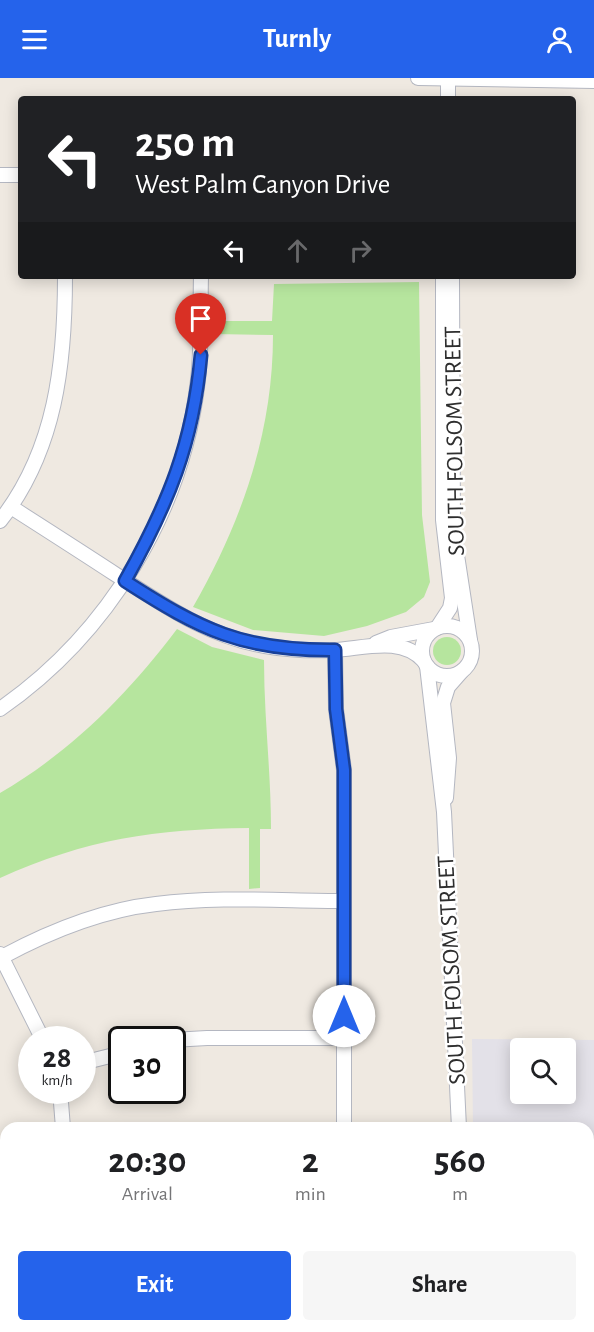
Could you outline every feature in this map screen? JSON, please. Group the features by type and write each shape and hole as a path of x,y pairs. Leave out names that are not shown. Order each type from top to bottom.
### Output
{"street":[{"path":"418,78 594,81"},
{"path":"448,78 448,96"},
{"path":"0,175 18,175"},
{"path":"0,521 11,507 36,458 57,395 65,338 65,279"},
{"path":"0,709 34,683 74,645 125,581 154,529 171,491 190,429 201,355 201,279"},
{"name":"SOUTH FOLSOM STREET","path":"436,629 450,608 452,598 443,520 443,279"},
{"name":"SOUTH FOLSOM STREET","path":"452,279 453,529 470,640"},
{"path":"11,507 174,613 205,629 239,640 299,651 335,650 372,645 405,648 440,675 455,675 462,671 471,657 470,640 460,629 452,626 391,637 372,645"},
{"path":"426,663 423,647 436,629"},
{"path":"335,650 336,709 344,770 344,1122"},
{"name":"SOUTH FOLSOM STREET","path":"426,663 444,812 459,1122"},
{"name":"SOUTH FOLSOM STREET","path":"444,812 448,758 443,703 448,687 462,671"},
{"path":"36,1026 1,956 63,928 94,917 153,904 181,901 344,901"},
{"path":"186,1039 344,1038"},
{"path":"61,1104 63,1122"}],"shaded area":[{"path":"472,1039 510,1039 510,1104 576,1104 576,1040 594,1040 594,1122 473,1122"}],"green space":[{"path":"419,282 422,515 430,582 424,597 406,612 367,626 324,636 253,630 193,607 226,543 251,477 267,407 272,372 273,335 214,334 214,321 272,321 274,284"},
{"path":"177,629 212,647 264,660 271,829 260,829 260,888 249,889 249,828 152,834 92,845 0,878 0,793 51,759 97,720 138,677"},
{"path":"447,637 457,641 461,651 457,661 447,665 437,661 433,651 437,641"}],"route":[{"path":"201,355 190,429 182,460 154,529 125,581 174,613 205,629 263,646 299,651 335,650 336,709 344,770 344,1016"}]}
